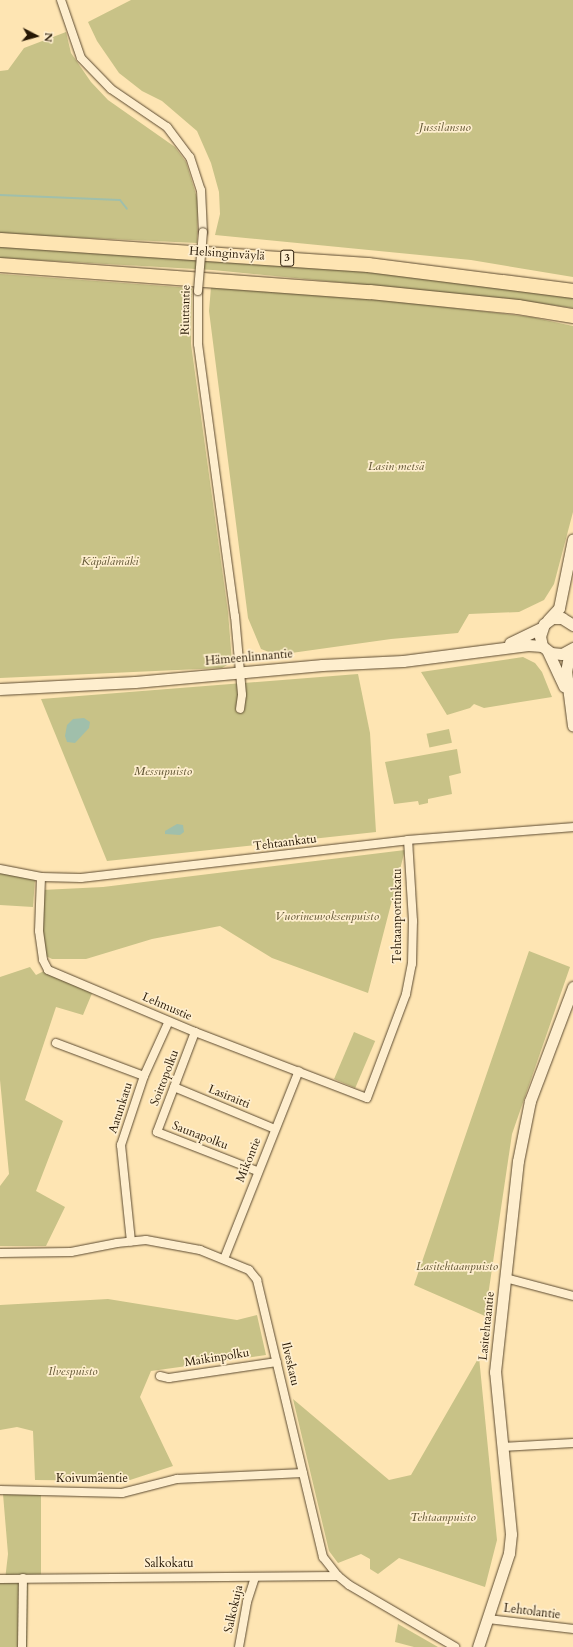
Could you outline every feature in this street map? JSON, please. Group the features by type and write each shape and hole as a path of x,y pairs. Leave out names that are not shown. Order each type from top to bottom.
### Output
{"highway":[{"name":"Helsinginväylä","path":"0,240 92,244 368,265 573,292"},
{"name":"3","path":"0,264 370,292 518,307 573,316"}],"street":[{"name":"Riuttantie","path":"61,0 81,58 111,89 167,127 190,157 201,190 203,232 198,291 198,351 235,616 240,672 240,709"},
{"path":"568,695 540,636 545,624 559,608 564,591 573,539"},
{"path":"564,591 571,623"},
{"path":"545,624 558,617 571,623"},
{"name":"Hämeenlinnantie","path":"500,647 545,624"},
{"name":"Hämeenlinnantie","path":"0,689 136,682 240,672 403,661 500,647 545,649 559,655 572,649"},
{"path":"572,649 566,666 568,695 573,726"},
{"name":"Tehtaankatu","path":"0,869 41,877 80,878 408,840 573,827"},
{"name":"Tehtaanportinkatu","path":"367,1098 407,988 412,956 412,897 408,840"},
{"name":"Lehmustie","path":"41,877 39,932 43,960 48,970 195,1032 367,1098"},
{"name":"Lasitehtaantie","path":"478,1647 509,1553 511,1534 495,1372 525,1119 573,987"},
{"path":"144,1076 169,1021"},
{"name":"Soittopolku","path":"157,1132 195,1032"},
{"name":"Aatunkatu","path":"56,1043 144,1076 121,1146 131,1241"},
{"name":"Mikontie","path":"224,1259 257,1171 299,1071"},
{"name":"Lasiraitti","path":"174,1087 275,1129"},
{"name":"Saunapolku","path":"157,1132 257,1171"},
{"name":"Ilveskatu","path":"0,1253 71,1252 131,1241 183,1246 224,1259 249,1270 257,1280 320,1548 328,1564 338,1576 455,1647"},
{"path":"505,1278 573,1296"},
{"name":"Maikinpolku","path":"160,1376 169,1378 277,1362"},
{"path":"502,1447 573,1444"},
{"name":"Koivumäentie","path":"0,1490 122,1493 177,1479 303,1473"},
{"name":"Salkokatu","path":"0,1579 338,1576"},
{"name":"Salkokuja","path":"238,1647 247,1602 255,1577"},
{"path":"22,1647 23,1578"},
{"name":"Lehtolantie","path":"488,1619 573,1629"}],"green space":[{"name":"Jussilansuo","path":"131,0 573,0 573,277 471,260 215,235 220,214 219,192 211,163 197,131 162,101 142,91 119,73 97,41 88,22"},
{"path":"66,32 71,53 91,82 108,100 175,147 186,162 198,201 197,243 0,234 0,71 8,70 24,48"},
{"path":"0,244 377,272 573,298 573,308 509,299 213,270 0,258"},
{"name":"Käpälämäki","path":"0,274 192,288 191,344 228,612 232,662 222,668 0,678"},
{"name":"Lasin metsä","path":"211,287 378,299 531,317 573,326 573,512 554,584 544,600 519,612 469,614 458,633 391,639 277,655 261,649 248,618 209,311"},
{"path":"523,657 535,663 542,672 552,697 484,708 474,704 470,708 447,715 421,672"},
{"name":"Messupuisto","path":"358,674 370,733 376,832 107,861 41,699"},
{"path":"449,729 452,743 429,747 427,734"},
{"path":"457,749 461,773 449,776 452,794 428,799 428,803 419,805 418,801 394,804 385,762"},
{"name":"Vuorineuvoksenpuisto","path":"405,850 368,993 272,958 220,926 152,939 86,959 52,959 46,956 41,915 42,890 103,887"},
{"path":"0,871 35,879 33,907 0,905"},
{"name":"Lasitehtaanpuisto","path":"529,951 570,967 512,1134 485,1316 414,1285"},
{"path":"30,967 36,975 44,971 93,991 83,1015 56,1007 25,1100 63,1121 36,1191 65,1207 46,1246 0,1246 0,1186 9,1174 0,1080 0,977"},
{"path":"354,1032 375,1041 355,1088 334,1079"},
{"name":"Ilvespuisto","path":"108,1299 237,1320 257,1315 266,1355 151,1371 140,1397 173,1466 127,1481 35,1480 33,1431 17,1427 0,1430 0,1305"},
{"name":"Tehtaanpuisto","path":"479,1357 497,1540 485,1587 399,1558 378,1574 370,1569 370,1559 361,1554 338,1563 329,1551 293,1399 389,1480 411,1475"},
{"path":"3,1494 41,1494 41,1582 28,1583 27,1647 0,1647 0,1580 5,1580 8,1554"},
{"path":"398,1624 438,1647 414,1647 395,1642"}],"shaded area":[{"path":"84,718 90,722 89,728 75,743 67,742 65,736 67,725 73,719"},
{"path":"177,824 183,825 184,832 180,835 165,834 165,831"}],"waterway":[{"path":"0,195 120,200 127,209"}]}
